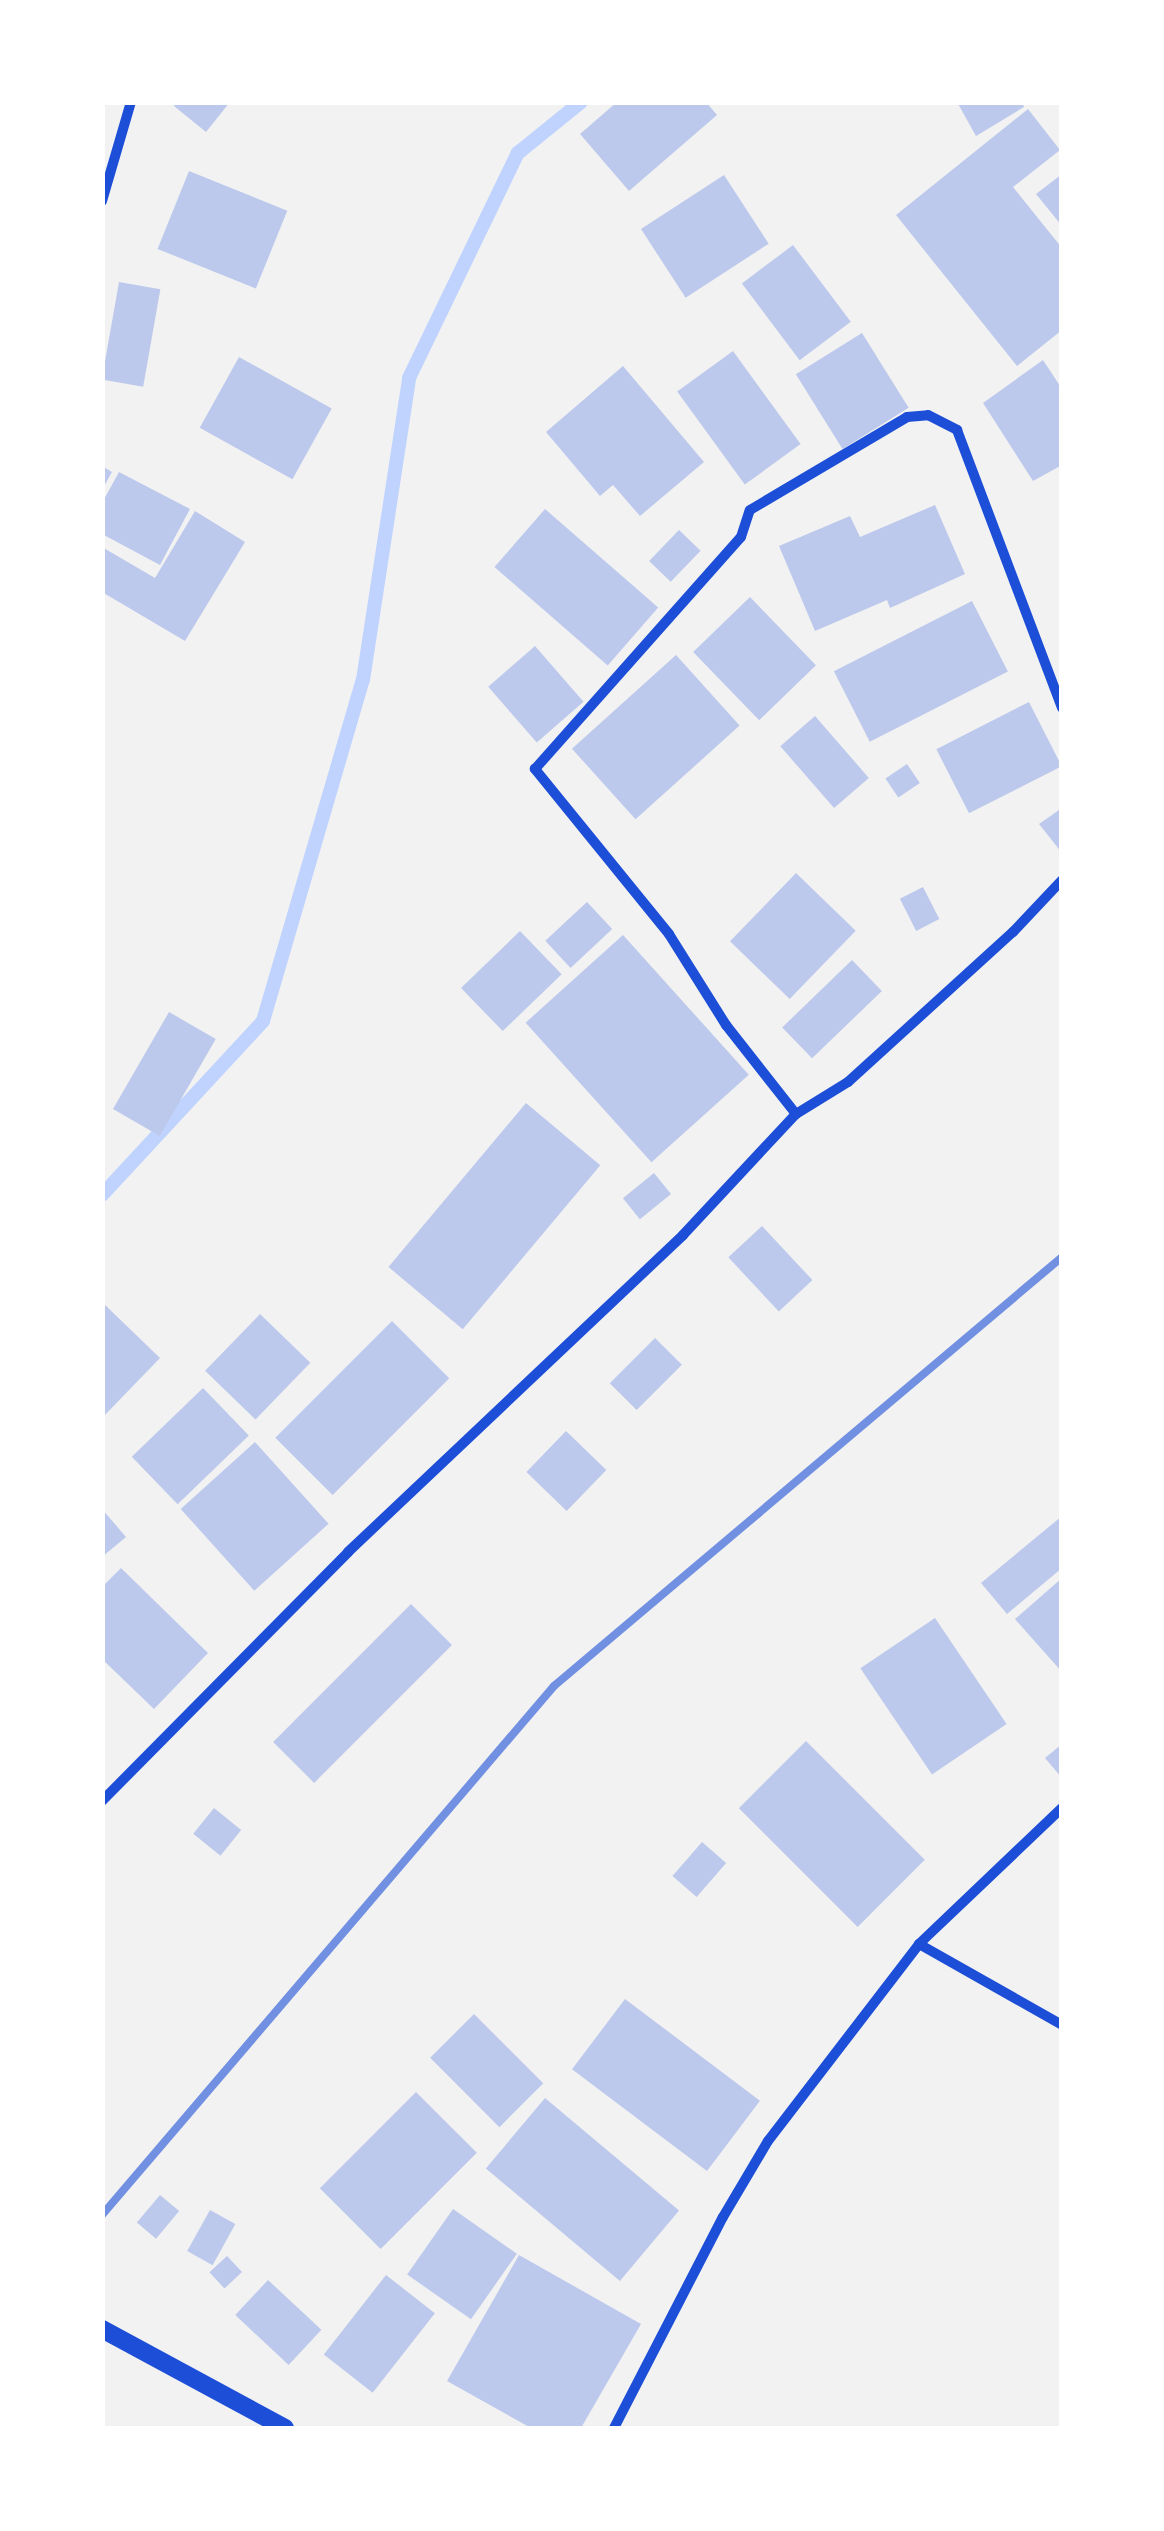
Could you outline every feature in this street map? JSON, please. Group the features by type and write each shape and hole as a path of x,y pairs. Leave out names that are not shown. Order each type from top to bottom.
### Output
{"street":[{"path":"102,201 131,105 117,102"},
{"path":"796,1114 726,1024 669,934 535,769 741,538 750,510 907,417 928,415 956,430 1062,708"},
{"path":"102,1801 348,1552 683,1235 796,1114 848,1082 1013,932 1062,880"},
{"path":"614,2428 723,2217 768,2141 919,1944 1062,1808"},
{"path":"919,1944 1062,2025"},
{"path":"102,2330 286,2428"}],"building":[{"path":"177,102 230,102 206,132 174,106"},
{"path":"617,102 706,102 717,115 629,191 580,134"},
{"path":"957,102 1022,102 1024,107 976,136"},
{"path":"1028,109 1060,150 1013,187 1062,248 1062,330 1017,366 896,215"},
{"path":"189,171 287,211 256,289 158,249"},
{"path":"1062,174 1062,226 1036,194"},
{"path":"724,175 769,244 686,298 641,229"},
{"path":"793,245 851,322 800,360 742,284"},
{"path":"119,282 160,289 143,387 102,380"},
{"path":"862,333 909,408 842,449 796,374"},
{"path":"733,351 801,444 745,485 677,392"},
{"path":"239,357 332,408 292,479 200,428"},
{"path":"1043,360 1062,389 1062,465 1033,481 983,403"},
{"path":"623,366 704,462 640,516 613,485 600,496 546,432"},
{"path":"102,466 112,472 102,490"},
{"path":"119,472 190,509 160,565 102,534 102,503"},
{"path":"935,505 965,574 890,608 887,600 815,631 779,546 850,516 860,537"},
{"path":"545,509 658,607 608,666 494,567"},
{"path":"195,511 245,542 185,641 102,592 102,547 155,578"},
{"path":"679,530 701,551 671,582 649,561"},
{"path":"750,597 816,665 759,720 693,652"},
{"path":"972,601 1008,671 870,742 834,671"},
{"path":"535,646 584,702 537,743 488,687"},
{"path":"676,655 740,726 636,819 572,749"},
{"path":"1029,702 1062,766 969,813 936,749"},
{"path":"815,716 869,778 834,808 780,746"},
{"path":"907,764 920,783 898,798 885,779"},
{"path":"1062,808 1062,853 1039,824"},
{"path":"796,873 856,931 790,999 730,941"},
{"path":"923,887 939,919 916,931 900,899"},
{"path":"587,902 612,929 571,968 545,941"},
{"path":"520,931 562,974 503,1031 461,988"},
{"path":"623,935 749,1075 651,1162 526,1023"},
{"path":"852,960 882,991 812,1058 782,1027"},
{"path":"169,1012 216,1039 160,1136 113,1109"},
{"path":"526,1103 600,1165 463,1329 388,1267"},
{"path":"654,1173 671,1194 640,1219 623,1198"},
{"path":"762,1226 812,1280 779,1311 728,1257"},
{"path":"102,1306 160,1358 102,1418"},
{"path":"260,1314 310,1363 255,1419 205,1371"},
{"path":"392,1321 449,1378 333,1495 275,1438"},
{"path":"655,1338 682,1365 637,1410 610,1383"},
{"path":"203,1388 249,1435 178,1504 132,1457"},
{"path":"566,1431 606,1470 567,1511 526,1472"},
{"path":"255,1442 329,1524 254,1591 181,1509"},
{"path":"102,1509 126,1537 102,1557"},
{"path":"1062,1516 1062,1568 1007,1614 981,1583"},
{"path":"121,1568 208,1653 154,1709 102,1659 102,1587"},
{"path":"1062,1578 1062,1672 1015,1619"},
{"path":"411,1604 452,1645 314,1783 273,1742"},
{"path":"935,1618 1007,1724 932,1774 860,1668"},
{"path":"806,1741 925,1860 858,1927 739,1808"},
{"path":"1062,1744 1062,1778 1045,1758"},
{"path":"214,1808 241,1830 220,1856 193,1834"},
{"path":"702,1842 726,1863 697,1897 672,1876"},
{"path":"625,1999 760,2101 707,2171 572,2069"},
{"path":"474,2014 543,2083 499,2127 430,2058"},
{"path":"416,2092 477,2153 381,2249 320,2188"},
{"path":"545,2098 679,2210 620,2281 486,2168"},
{"path":"160,2195 179,2211 156,2239 137,2223"},
{"path":"453,2209 517,2254 471,2319 407,2275"},
{"path":"210,2210 235,2224 213,2265 187,2251"},
{"path":"519,2255 641,2324 581,2428 531,2428 447,2381"},
{"path":"227,2256 242,2272 224,2288 209,2272"},
{"path":"386,2275 435,2313 373,2393 324,2355"},
{"path":"268,2280 321,2330 289,2365 235,2315"}],"waterway":[{"path":"102,1195 263,1021 363,680 409,378 518,153 581,102"}],"railway":[{"path":"102,2215 554,1686 1062,1257"}]}
